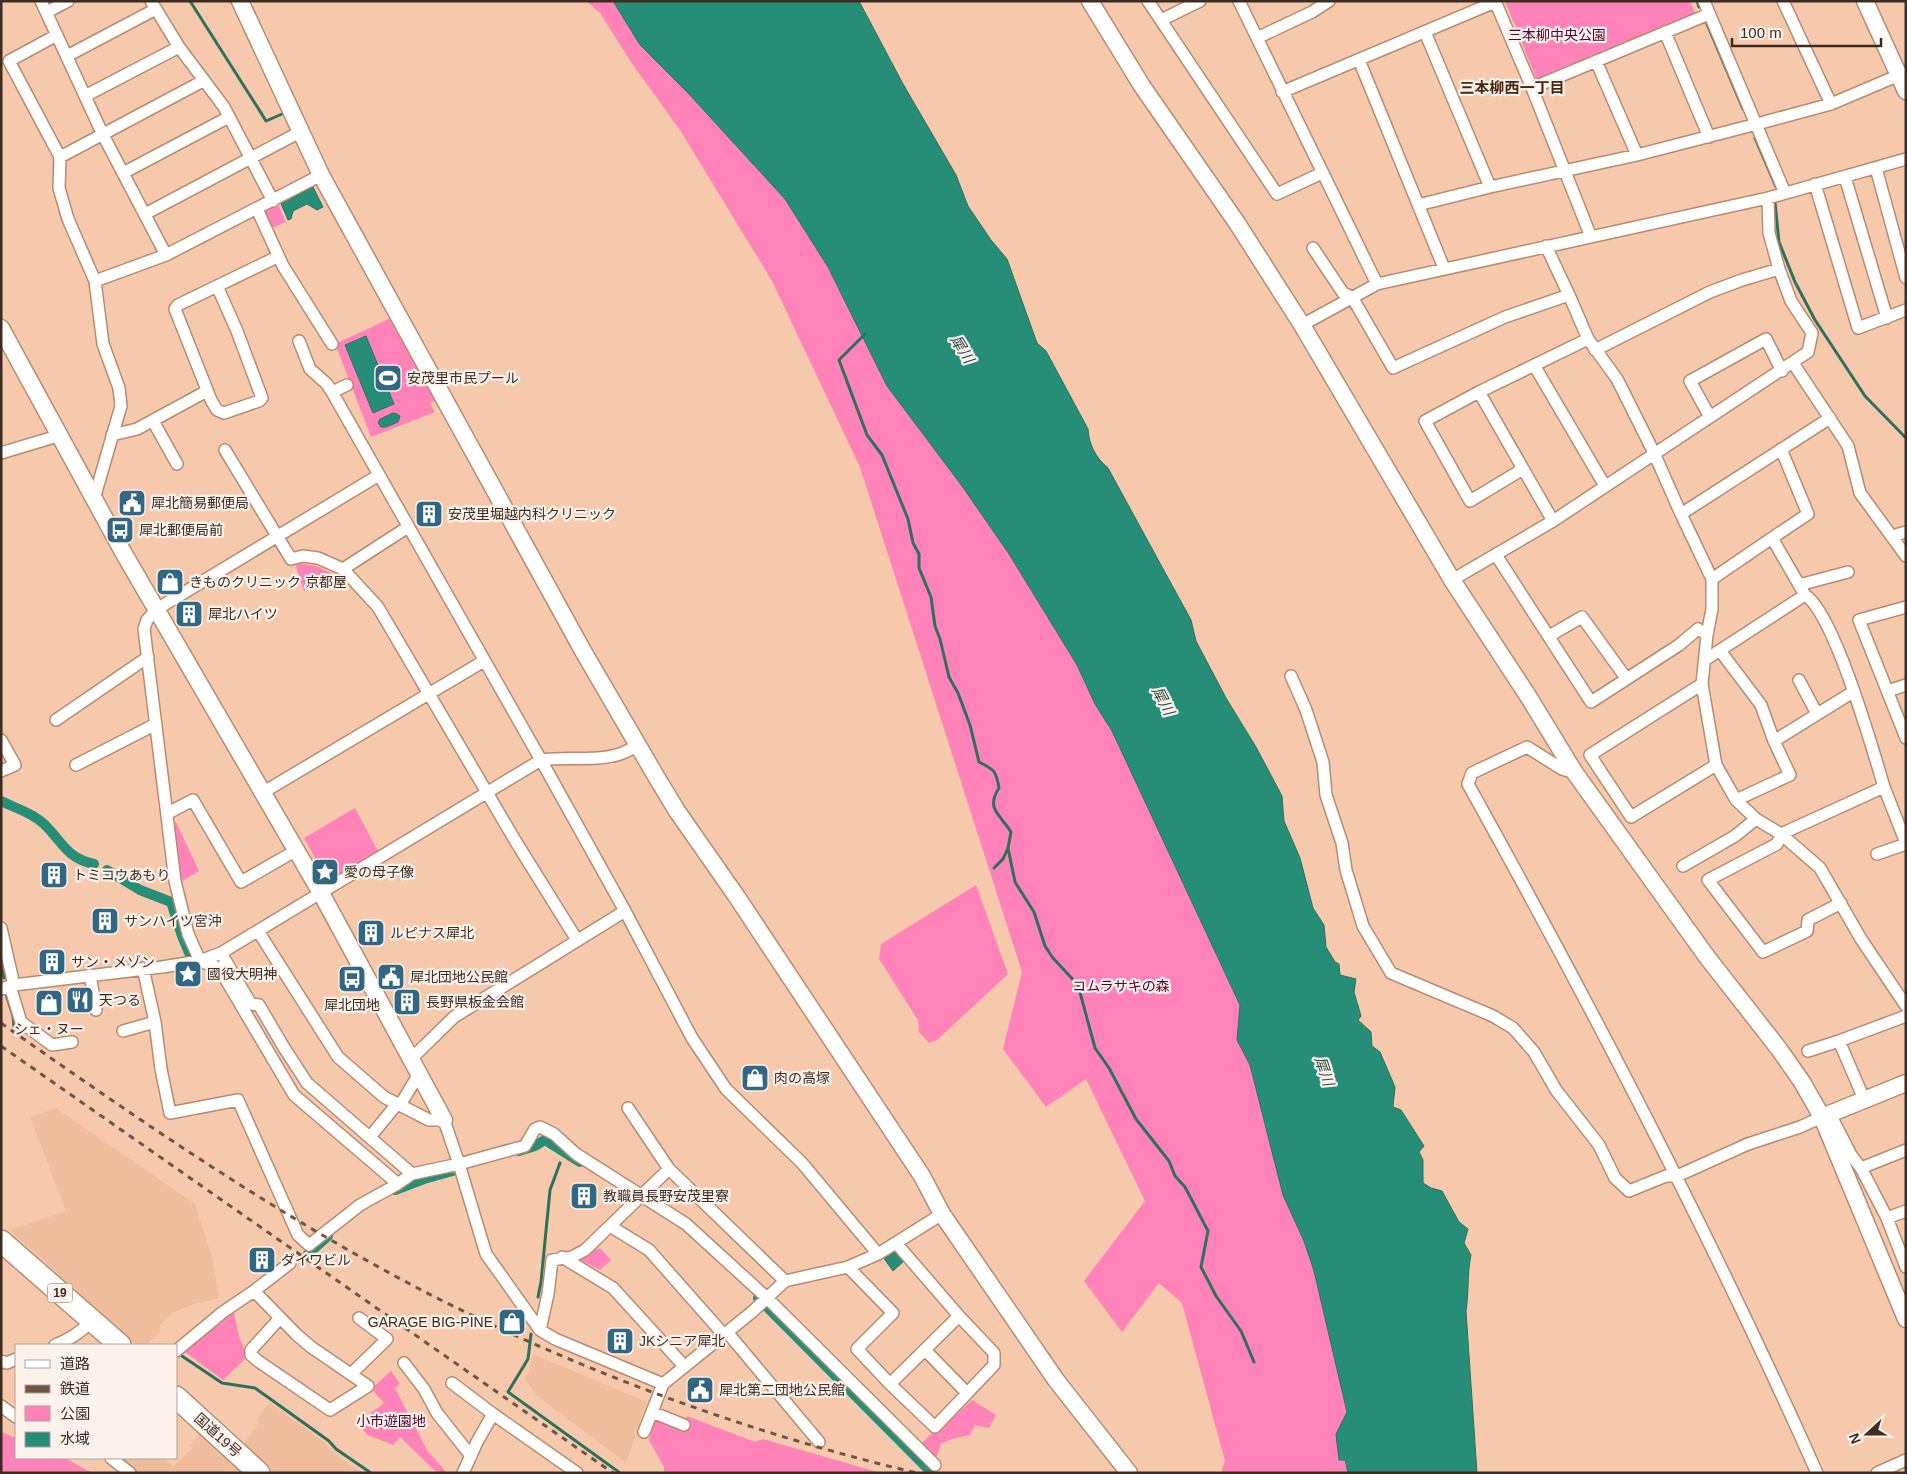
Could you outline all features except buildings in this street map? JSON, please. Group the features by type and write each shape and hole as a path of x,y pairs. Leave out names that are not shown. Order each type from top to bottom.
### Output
{"highway":[{"name":"19","path":"1,1241 119,1344"},
{"name":"国道19号","path":"178,1399 259,1473"}],"street":[{"path":"41,1 103,135 166,255"},
{"path":"47,12 68,1"},
{"path":"240,1 321,175 584,650 676,811 737,897 922,1176 942,1214 1056,1380 1129,1473"},
{"path":"1090,1 1142,86 1236,223 1302,325 1452,580 1528,696 1574,773 1706,957 1779,1049 1861,1168 1887,1218 1906,1267"},
{"path":"1148,1 1277,194 1322,173"},
{"path":"1161,20 1200,1"},
{"path":"1239,1 1377,284"},
{"path":"1307,1 1312,12"},
{"path":"1257,38 1312,12 1329,1"},
{"path":"1704,1 1785,194"},
{"path":"1783,1 1830,104"},
{"path":"1865,1 1902,74 1906,91"},
{"path":"1282,92 1495,2 1532,88 1591,237"},
{"path":"67,56 153,5 179,47 203,81 224,106 273,201"},
{"path":"1532,88 1709,14"},
{"path":"1425,32 1490,187"},
{"path":"1665,32 1709,137"},
{"path":"58,35 9,61 60,157 59,188 68,219 95,282 103,344 120,388 121,406 94,499"},
{"path":"85,96 179,47"},
{"path":"1360,60 1444,268"},
{"path":"1596,61 1637,155"},
{"path":"1418,205 1709,137 1830,104 1902,74"},
{"path":"60,157 203,81"},
{"path":"123,174 229,117"},
{"path":"145,214 300,132"},
{"path":"1302,325 1377,284 1785,194 1906,159"},
{"path":"1876,168 1906,278"},
{"path":"95,282 166,255 321,175"},
{"path":"1845,176 1887,318"},
{"path":"1815,184 1858,328 1906,310"},
{"path":"1452,580 1553,521 1808,352 1812,333 1791,300 1779,269 1769,233 1768,198"},
{"path":"257,209 278,255 332,344"},
{"path":"1546,246 1588,339 1617,380 1654,453 1712,579 1712,609 1707,635 1702,684 1716,765 1736,800 1756,819 1781,834 1820,868 1861,939 1906,1006"},
{"path":"1313,248 1343,293 1352,297 1393,368 1505,317 1568,295"},
{"path":"217,286 237,331 262,398 259,401 224,413 217,410 207,391 175,309 178,305 278,255"},
{"path":"1595,350 1710,292 1779,269"},
{"path":"1,328 61,435 94,499 320,892 444,1120 486,1254 540,1330 555,1339 664,1384"},
{"path":"1523,469 1470,501 1425,421 1479,392 1588,339"},
{"path":"1710,417 1690,381 1766,339 1782,371"},
{"path":"298,341 310,369 327,384 379,475 625,912 692,1038 726,1089 802,1163 878,1254"},
{"path":"1792,362 1848,446 1860,492 1906,556"},
{"path":"1534,365 1605,486"},
{"path":"332,392 347,385"},
{"path":"112,435 137,430 207,391"},
{"path":"1479,392 1553,521"},
{"path":"1681,514 1830,418"},
{"path":"153,421 177,464"},
{"path":"1,453 61,435"},
{"path":"1712,579 1808,514 1781,449"},
{"path":"225,450 291,559 303,556 318,558 343,569 378,608 486,792 577,940"},
{"path":"379,475 157,609 147,620 144,629 175,881 188,934 200,961 219,968 294,1095 398,1184"},
{"path":"343,569 408,527"},
{"path":"1892,536 1906,532"},
{"path":"1772,538 1805,595 1812,600 1829,628 1869,736 1884,787 1906,844 1877,854"},
{"path":"1496,555 1591,702 1679,645 1698,629 1707,635"},
{"path":"1799,585 1848,572"},
{"path":"1705,660 1721,652 1805,595"},
{"path":"1906,607 1859,620 1906,738"},
{"path":"1549,636 1582,617 1626,678"},
{"path":"1721,652 1761,705 1790,775 1736,800"},
{"path":"56,720 148,657"},
{"path":"262,793 430,695 484,661"},
{"path":"1291,676 1306,710 1323,762 1326,795 1342,843 1346,870 1361,919 1391,974 1485,1013 1514,1028 1534,1052 1556,1090 1599,1145 1615,1178 1629,1191 1666,1176 1677,1176 1748,1144 1800,1128 1864,1098 1906,1083"},
{"path":"1799,680 1817,714"},
{"path":"1702,684 1590,755 1631,818 1716,765"},
{"path":"1888,691 1906,685"},
{"path":"1774,740 1853,692"},
{"path":"76,765 156,724"},
{"path":"1,740 15,765 1,771"},
{"path":"8,986 200,961 221,953 540,760 552,758 597,758 619,754 638,746"},
{"path":"1574,773 1562,769 1527,747 1472,773 1468,784 1529,893 1677,1176 1772,1373 1817,1473"},
{"path":"1841,903 1808,920 1807,931 1763,952 1708,880 1777,844 1781,834 1884,787"},
{"path":"168,813 193,800 241,882 295,851"},
{"path":"1683,866 1735,836 1756,819"},
{"path":"410,1060 454,1016 625,912"},
{"path":"1,928 8,986 21,1022 52,1045 72,1042"},
{"path":"258,931 338,1057 384,1097 429,1120 444,1120"},
{"path":"221,953 251,1004 259,1005 282,1046 307,1083 412,1174"},
{"path":"143,968 156,1022 161,1069 170,1113 238,1100 298,1235 309,1245 360,1204 398,1184 412,1174 459,1164 525,1146 535,1129 540,1127 554,1134 576,1154 686,1224 767,1298 934,1465"},
{"path":"90,975 96,1010"},
{"path":"1808,1051 1839,1042 1906,1016"},
{"path":"123,1031 156,1022"},
{"path":"1839,1042 1864,1098"},
{"path":"370,1137 399,1104 419,1074"},
{"path":"628,1108 669,1169 785,1281"},
{"path":"1826,1115 1906,1319"},
{"path":"1861,1168 1906,1150"},
{"path":"540,1330 548,1294 552,1260 572,1257 585,1250 669,1169"},
{"path":"1887,1218 1906,1211"},
{"path":"644,1432 664,1384 752,1312 785,1281 848,1267 878,1254 942,1214"},
{"path":"610,1226 649,1250 726,1333 819,1442"},
{"path":"848,1267 893,1313 857,1349 935,1427 994,1365 994,1353 959,1316 896,1243"},
{"path":"562,1257 613,1288 684,1366"},
{"path":"178,1349 223,1312 290,1263"},
{"path":"254,1291 311,1347 368,1386 330,1410 258,1361 251,1355 251,1350 280,1318"},
{"path":"890,1384 959,1316"},
{"path":"351,1374 387,1339 359,1318"},
{"path":"57,1344 67,1341 86,1328 92,1321"},
{"path":"925,1350 967,1393"},
{"path":"1,1361 8,1363 15,1360"},
{"path":"404,1362 424,1388 437,1413 471,1456"},
{"path":"452,1383 564,1469 577,1473"},
{"path":"1,1406 15,1416"},
{"path":"652,1412 684,1425"},
{"path":"464,1473 493,1414"},
{"path":"112,1459 130,1473"},
{"path":"1877,1473 1906,1460"}],"shaded area":[{"path":"56,1108 195,1204 213,1261 219,1298 194,1304 174,1312 160,1325 160,1332 147,1344 135,1344 10,1230 66,1211 30,1117"},
{"path":"533,1354 647,1402 626,1463 536,1395 526,1380"},
{"path":"269,1402 324,1442 335,1454 363,1473 274,1473 243,1445 259,1423 257,1420"},
{"path":"201,1432 247,1473 135,1473 116,1459 164,1459 173,1466 193,1448 190,1445"}],"green space":[{"name":"コムラサキの森","path":"586,1 613,1 640,46 688,93 785,199 828,267 887,386 962,486 1009,554 1077,665 1095,704 1112,731 1240,1005 1237,1040 1250,1065 1266,1128 1314,1271 1347,1412 1336,1434 1348,1473 1221,1473 1225,1461 1182,1303 1159,1283 1122,1332 1084,1281 1145,1201 1086,1079 1046,1107 1003,1049 1022,972 860,467 772,281 680,130 633,65 600,13"},
{"name":"三本柳中央公園","path":"1505,1 1690,1 1696,15 1537,80"},
{"path":"278,204 286,222 270,229 263,215 264,210"},
{"name":"安茂里市民プール","path":"389,319 396,319 439,399 430,403 435,412 371,437 336,346 337,343"},
{"path":"297,563 316,566 333,574 304,591 296,567"},
{"path":"355,808 379,853 329,883 304,838"},
{"path":"172,822 176,822 199,871 179,883"},
{"path":"976,885 1008,974 937,1040 929,1043 919,1032 918,1020 879,959 881,944"},
{"path":"595,1249 601,1249 611,1260 600,1270 580,1260 582,1255"},
{"path":"233,1309 239,1336 247,1357 223,1380 181,1349"},
{"name":"小市遊園地","path":"391,1371 400,1384 395,1388 427,1450 447,1473 439,1473 433,1469 400,1437 393,1445 368,1435 357,1424 384,1403 371,1389"},
{"path":"972,1400 996,1415 989,1428 975,1425 970,1435 952,1439 941,1444 935,1461 921,1444 933,1432 941,1429"},
{"path":"687,1416 755,1442 763,1439 881,1473 664,1473 664,1467 649,1440 655,1420 683,1429"},
{"path":"1,1432 15,1438 15,1459 67,1459 92,1473 1,1473"}],"water":[{"name":"犀川","path":"613,1 859,1 903,84 956,175 968,206 991,240 1007,259 1037,343 1046,351 1088,429 1094,451 1108,468 1191,620 1196,641 1282,796 1284,821 1300,858 1313,908 1324,925 1326,947 1335,962 1339,964 1340,975 1356,979 1354,992 1361,1016 1358,1020 1371,1032 1372,1046 1380,1052 1395,1087 1393,1107 1401,1110 1424,1146 1419,1152 1423,1160 1423,1183 1431,1188 1442,1191 1459,1222 1468,1229 1464,1243 1471,1255 1466,1311 1477,1473 1348,1473 1345,1460 1339,1460 1336,1434 1347,1412 1314,1271 1304,1241 1283,1195 1250,1065 1237,1040 1240,1005 1112,731 1095,704 1077,665 1009,554 962,486 887,386 828,267 785,199 688,93 640,45"},
{"path":"313,187 323,207 317,210 307,204 293,211 291,219 288,220 281,204"},
{"path":"366,336 394,404 373,413 345,345"},
{"path":"393,413 400,416 398,422 381,427 378,423 380,419"},
{"path":"898,1251 905,1260 893,1271 883,1257"}],"waterway":[{"path":"190,1 266,121 282,114"},
{"path":"1697,1 1699,7"},
{"path":"1707,24 1743,109"},
{"path":"1755,138 1776,187"},
{"path":"1775,203 1779,242 1795,282 1815,320 1865,396 1906,438"},
{"path":"865,334 839,360 867,435 882,455 908,519 913,543 919,554 919,568 931,597 935,626 949,677 958,693 970,725 979,762 992,769 997,778 999,788 995,795 994,807 1011,832 1008,848 1015,882 1034,912 1045,946 1053,958 1078,985 1095,1048 1109,1068 1136,1119 1169,1161 1175,1176 1185,1187 1208,1231 1201,1267 1216,1296 1241,1331 1254,1362"},
{"path":"1,801 36,818 46,826 71,854 94,864"},
{"path":"994,868 1003,859 1008,848"},
{"path":"107,870 140,890 171,902 190,955"},
{"path":"1,965 4,978"},
{"path":"6,994 14,1026"},
{"path":"519,1151 535,1146 545,1140 580,1162"},
{"path":"538,1297 550,1190 560,1163"},
{"path":"395,1190 456,1170"},
{"path":"308,1254 328,1236"},
{"path":"758,1298 932,1473"},
{"path":"531,1334 528,1359 508,1392 620,1473"},
{"path":"179,1354 222,1383 255,1388 371,1473"}],"railway":[{"path":"1,1023 212,1167 321,1234 433,1296 550,1351 670,1399 793,1440 917,1473"},
{"path":"1,1046 613,1473"}],"place":[{"name":"安茂里市民プール","path":"388,378"},
{"name":"犀北簡易郵便局","path":"132,503"},
{"name":"安茂里堀越内科クリニック","path":"429,514"},
{"name":"犀北郵便局前","path":"120,530"},
{"name":"きものクリニック 京都屋","path":"170,582"},
{"name":"犀北ハイツ","path":"189,614"},
{"name":"愛の母子像","path":"325,872"},
{"name":"トミコウあもり","path":"54,875"},
{"name":"サンハイツ宮沖","path":"105,921"},
{"name":"ルピナス犀北","path":"371,933"},
{"name":"サン・メゾン","path":"52,962"},
{"name":"國役大明神","path":"188,974"},
{"name":"犀北団地公民館","path":"391,977"},
{"name":"犀北団地","path":"352,979"},
{"name":"天つる","path":"80,1000"},
{"name":"長野県板金会館","path":"407,1002"},
{"name":"シェ・ヌー","path":"49,1003"},
{"name":"肉の高塚","path":"755,1078"},
{"name":"教職員長野安茂里寮","path":"584,1196"},
{"name":"ダイワビル","path":"262,1260"},
{"name":"GARAGE BIG-PINE","path":"512,1322"},
{"name":"JKシニア犀北","path":"620,1341"},
{"name":"犀北第二団地公民館","path":"700,1390"}],"district":[{"name":"三本柳西一丁目","path":"1512,88"}]}
